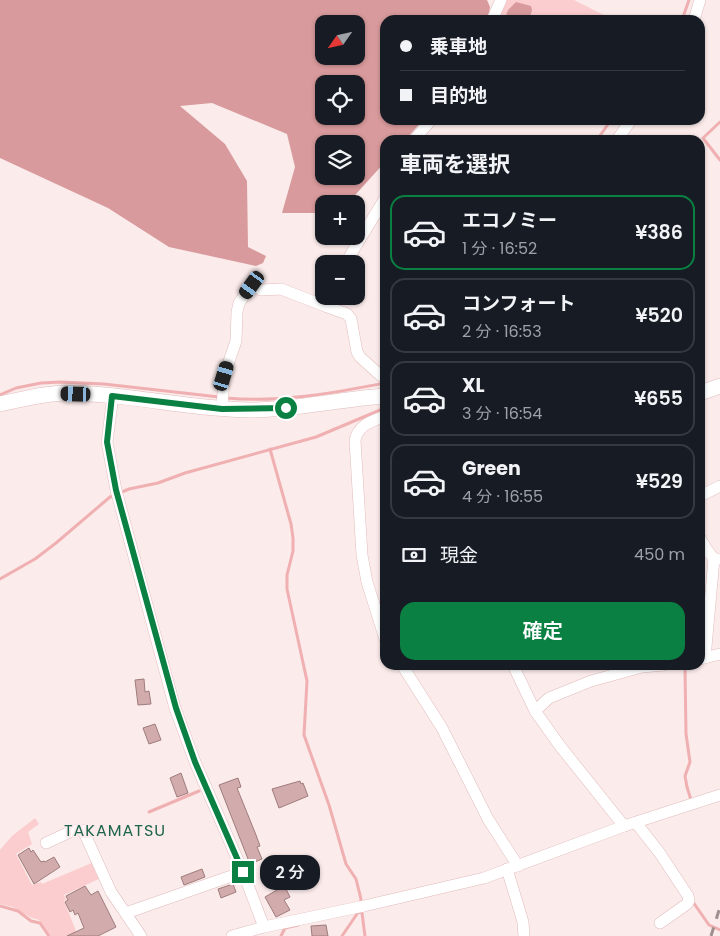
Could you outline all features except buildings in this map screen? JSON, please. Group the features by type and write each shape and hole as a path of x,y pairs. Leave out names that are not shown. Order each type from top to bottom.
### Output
{"main road":[{"path":"705,392 720,386"},
{"path":"0,404 34,396 62,393 223,403 272,409 380,397"}],"street":[{"path":"494,15 501,0"},
{"path":"696,15 700,0"},
{"path":"418,135 427,125"},
{"path":"350,255 380,206"},
{"path":"223,403 224,376 236,340 239,303 252,285 261,290 281,289 315,298"},
{"path":"333,305 351,319 357,352 380,375"},
{"path":"112,396 107,442 116,490 176,708 195,762 243,872 264,927"},
{"path":"380,418 361,427 356,433 355,440 362,554 380,622"},
{"path":"705,494 720,486"},
{"path":"705,548 717,559 705,638"},
{"path":"705,657 720,654"},
{"path":"405,670 442,728 488,819 514,865 524,936"},
{"path":"515,670 535,711 560,746 626,824 659,852 688,896 689,901 686,904 660,923"},
{"path":"535,711 549,698 591,681 631,670"},
{"path":"232,936 264,927 459,884 626,824 720,795"},
{"path":"46,843 74,830 83,830 111,892 141,936"},
{"path":"126,913 243,872"}],"shaded area":[{"path":"0,0 487,0 490,7 489,15 380,15 380,125 418,125 410,135 380,135 380,168 365,184 365,135 315,135 315,185 364,185 355,195 315,195 315,213 282,213 295,167 287,134 212,103 180,106 225,144 247,181 248,247 266,256 263,263 256,266 169,247 108,208 0,158"},
{"path":"506,0 574,0 604,15 497,15"},
{"path":"516,2 531,6 532,10 530,15 506,15 508,10"},
{"path":"35,818 39,824 28,832 32,844 16,854 32,885 41,882 42,884 94,862 101,878 64,895 66,900 64,901 78,936 51,936 39,920 13,907 0,904 0,850 12,836"}],"waterway":[{"path":"684,15 689,0"},
{"path":"705,136 720,122"},
{"path":"600,135 608,125"},
{"path":"705,141 720,160"},
{"path":"0,395 16,388 41,383 61,382 104,384 219,397"},
{"path":"226,398 286,398 380,384"},
{"path":"0,579 35,559 110,497 129,489 158,483 185,473 316,437 380,410"},
{"path":"270,449 291,524 293,538 293,551 287,575 287,589 307,681 304,735 329,805 346,864 356,879 361,899 360,905"},
{"path":"685,670 686,734 690,762 685,776 690,801"},
{"path":"149,812 199,791"},
{"path":"693,902 709,925 720,930"},
{"path":"0,906 18,911 31,921 40,923 49,936"},
{"path":"342,936 359,911"},
{"path":"358,912 362,913 365,936"},
{"path":"281,936 285,928 298,925"}],"railway":[{"path":"711,936 720,907"}],"district":[{"name":"TAKAMATSU","path":"115,830"}],"route":[{"path":"243,872 195,762 176,708 116,490 107,442 112,396 222,409 286,408"}]}
